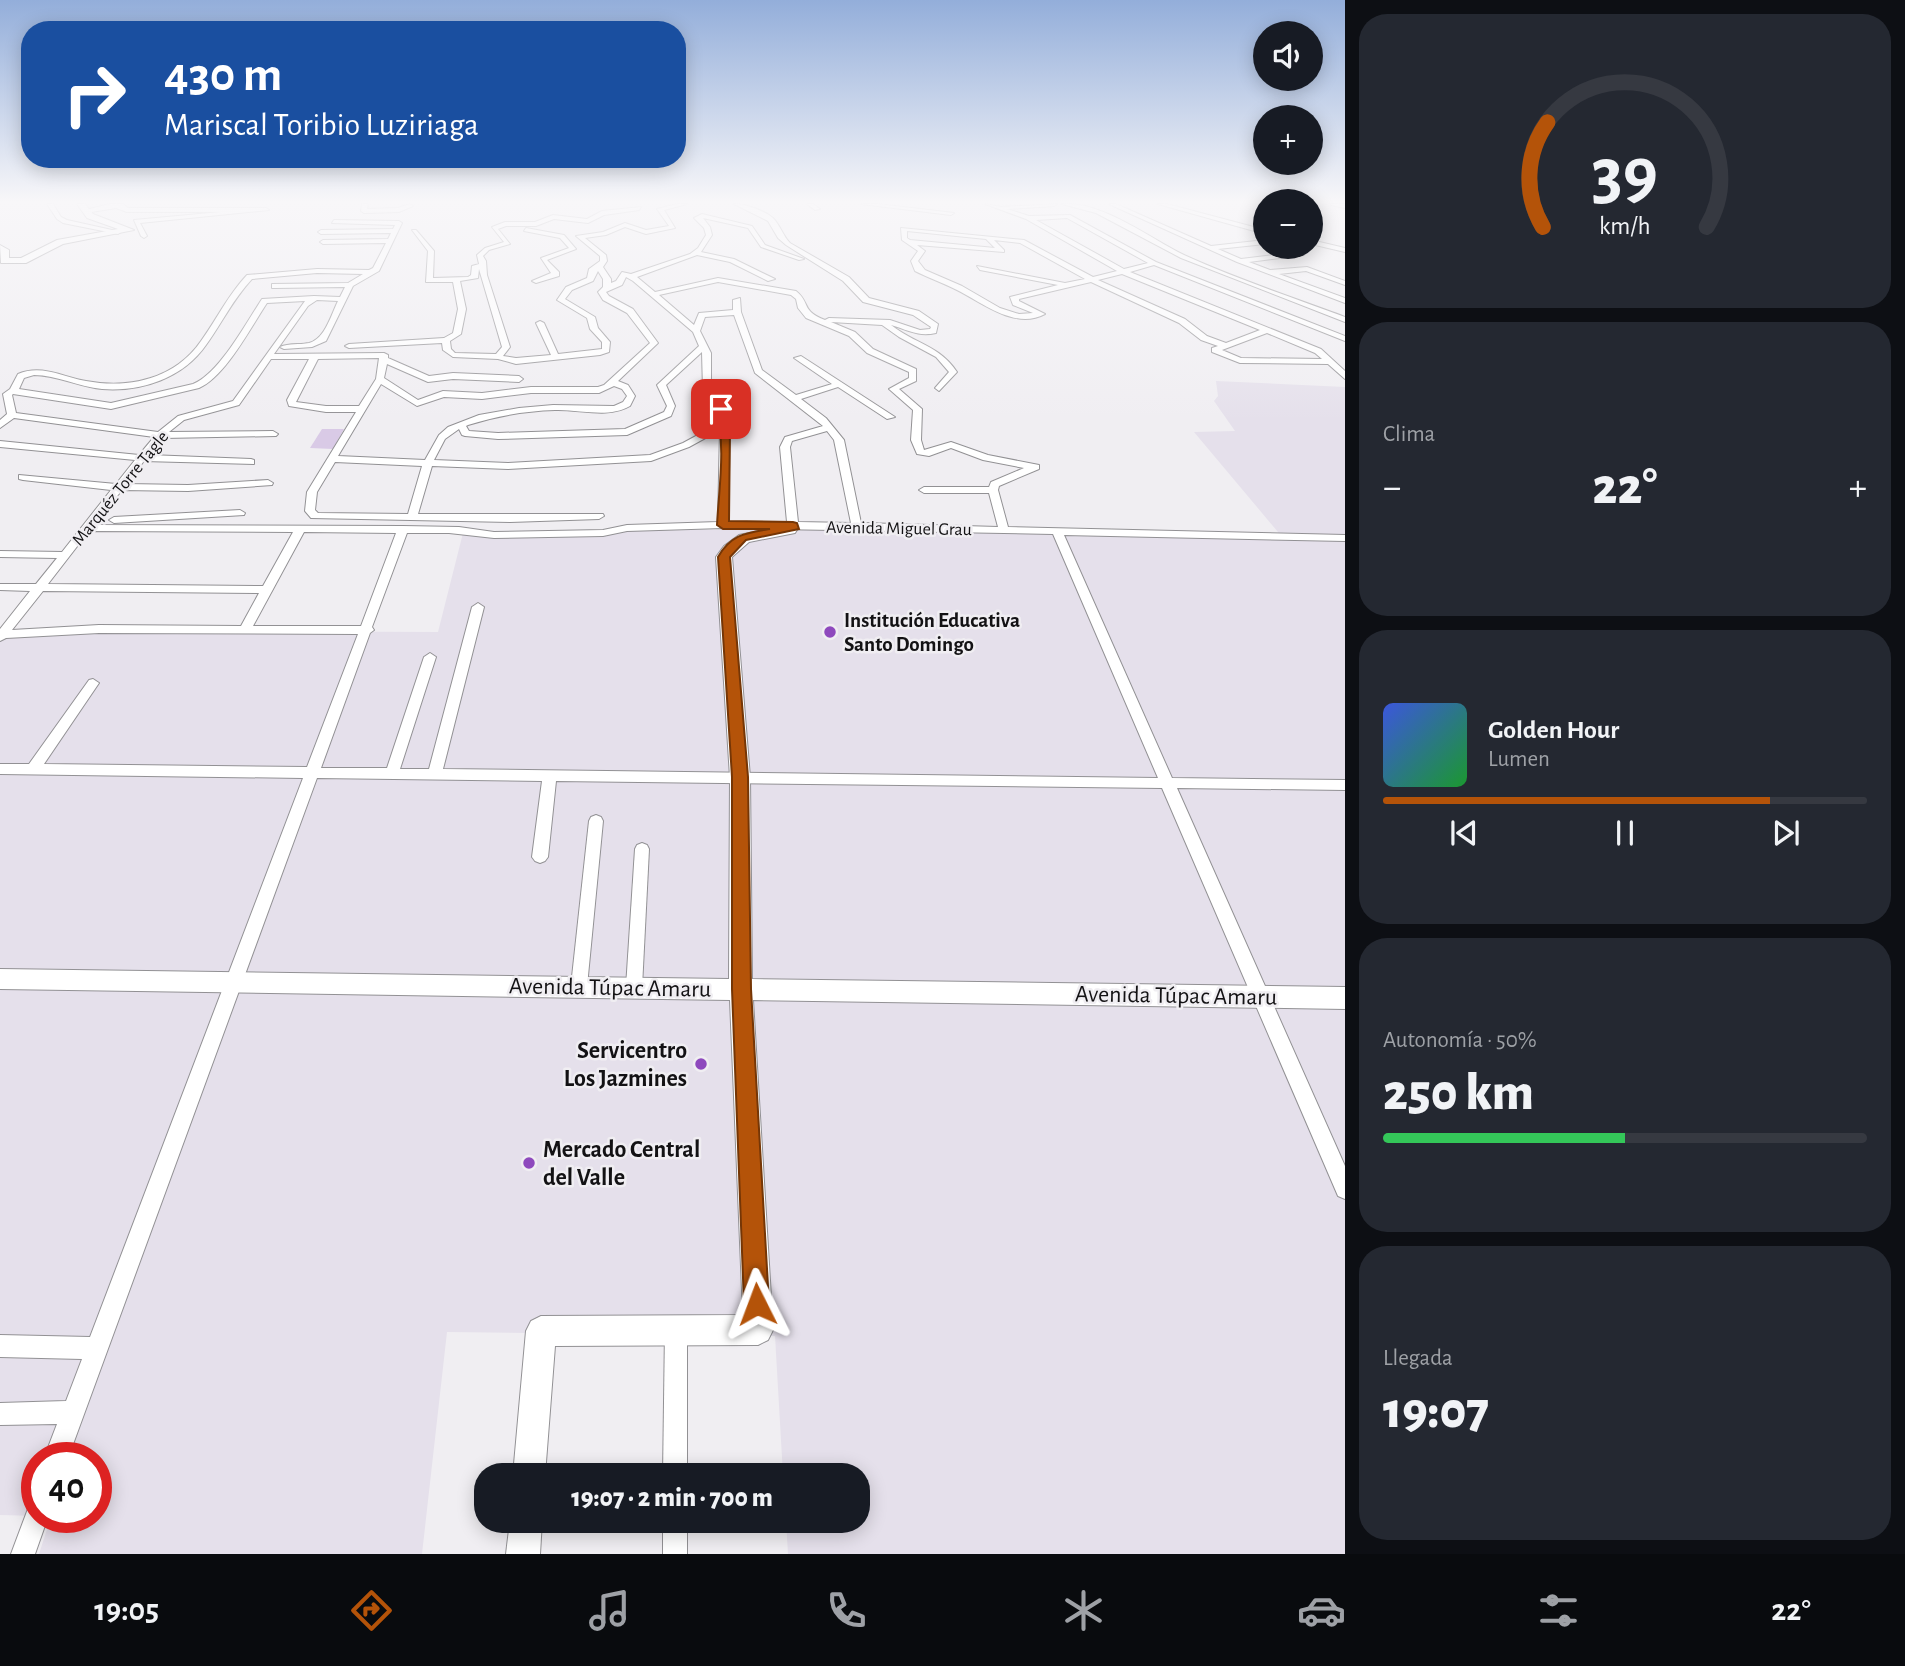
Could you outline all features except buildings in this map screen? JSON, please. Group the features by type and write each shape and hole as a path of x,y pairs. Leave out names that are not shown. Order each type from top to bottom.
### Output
{"street":[{"path":"12,415 7,394 14,390 20,376 36,372 106,387 151,382 187,363 232,296 250,277 255,277"},
{"path":"272,353 318,344 350,285 361,277"},
{"path":"427,277 427,279 456,280 473,277"},
{"path":"483,277 506,347 498,357"},
{"path":"536,281 549,277"},
{"path":"446,340 447,350 453,355 498,357 516,361 556,358 606,349 606,342 594,329 591,317 561,300 564,292 574,284 591,277"},
{"path":"605,277 607,287"},
{"path":"380,379 417,403 443,394 482,396 531,390 599,390 654,346 630,311 606,298 602,292 618,283 623,277"},
{"path":"633,277 696,331 707,354 706,390 721,409 725,424 723,525"},
{"path":"766,277 771,279"},
{"path":"805,313 838,321 890,322 918,334 933,331 935,326 916,313 866,300 840,277"},
{"path":"932,277 996,310 1039,316 1040,313 1013,299 1064,284 1106,277"},
{"path":"1025,277 1064,284"},
{"path":"1087,277 1163,311 1182,321 1193,332 1223,345"},
{"path":"1135,277 1266,331 1334,345"},
{"path":"1184,277 1334,345"},
{"path":"1234,277 1345,320"},
{"path":"1281,277 1345,301"},
{"path":"1325,277 1342,282"},
{"path":"272,353 446,340 457,334 462,309 456,280"},
{"path":"656,294 704,281 727,280 793,293 800,298 805,313 852,334 870,351 913,371 913,379 893,389 918,409 916,440 920,452 929,453 951,445 986,458 1036,466 995,484 993,490 1004,530"},
{"path":"1284,296 1342,282"},
{"path":"275,286 350,285"},
{"path":"14,390 111,406 187,389 208,380 265,301 342,299"},
{"name":"Marquéz Torre Tagle","path":"3,631 160,435 181,418 236,402 313,300"},
{"path":"737,300 737,312 758,372 830,427 839,440 857,528"},
{"path":"696,331 702,315 737,312"},
{"path":"540,323 556,358"},
{"path":"884,323 906,340 936,351 947,360 953,372 939,388"},
{"path":"1266,331 1215,349 1240,360 1331,362 1345,376"},
{"path":"1331,362 1334,345"},
{"path":"461,424 465,433 498,436 668,414 671,405 661,385 704,347"},
{"path":"272,353 315,356 379,354 385,360 424,379 453,376 519,379"},
{"path":"315,356 290,400 292,404 296,407 362,409"},
{"path":"798,358 836,385 890,417"},
{"path":"385,360 380,379 312,492 310,511 315,516 453,531 510,519"},
{"path":"612,382 625,387 631,396 627,418"},
{"path":"793,399 836,385"},
{"path":"62,1442 428,465 443,436 461,424 549,407 615,409 627,418"},
{"path":"0,425 12,415 160,435 272,434"},
{"path":"330,459 428,465 508,466 651,458 686,445 725,424"},
{"path":"530,1463 541,1331 758,1330 741,989 740,777 724,557 730,546 742,537 790,530 793,525 785,447 788,439 830,427"},
{"path":"0,444 142,458 251,462"},
{"path":"23,477 116,487 188,488 268,483"},
{"path":"924,490 993,490"},
{"path":"89,525 240,513"},
{"path":"89,525 300,529 599,516"},
{"name":"Avenida Miguel Grau","path":"453,531 494,535 589,533 627,528 793,525 1345,538"},
{"path":"245,629 300,529"},
{"path":"1057,531 1345,1189"},
{"path":"0,554 66,555"},
{"path":"0,587 267,590"},
{"path":"435,774 478,607"},
{"path":"3,631 368,630"},
{"path":"392,773 430,657"},
{"path":"33,769 93,684"},
{"path":"0,769 1345,785"},
{"path":"540,857 550,775"},
{"path":"579,986 596,821"},
{"path":"634,987 642,849"},
{"name":"Avenida Túpac Amaru","path":"0,979 1345,998"},
{"path":"675,1463 676,1329"},
{"path":"0,1346 96,1348"},
{"path":"0,1414 72,1412"},
{"path":"23,1554 30,1533"},
{"path":"523,1554 525,1533"},
{"path":"675,1533 675,1554"}],"shaded area":[{"path":"1216,381 1345,387 1345,1554 788,1554 787,1533 870,1533 870,1463 782,1463 775,1336 447,1332 422,1554 39,1554 46,1533 112,1533 112,1442 21,1442 21,1516 0,1515 0,630 438,632 463,533 762,529 1283,538 1194,432 1235,431 1214,401 1218,396"},
{"path":"322,429 344,429 333,449 310,448"}],"place":[{"name":"Institución Educativa Santo Domingo","path":"830,632"},
{"name":"Servicentro Los Jazmines","path":"701,1064"},
{"name":"Mercado Central del Valle","path":"529,1163"}],"route":[{"path":"721,409 725,424 726,467 723,525 793,525 790,530 742,537 730,546 724,557 740,777 741,989 757,1304"}]}
